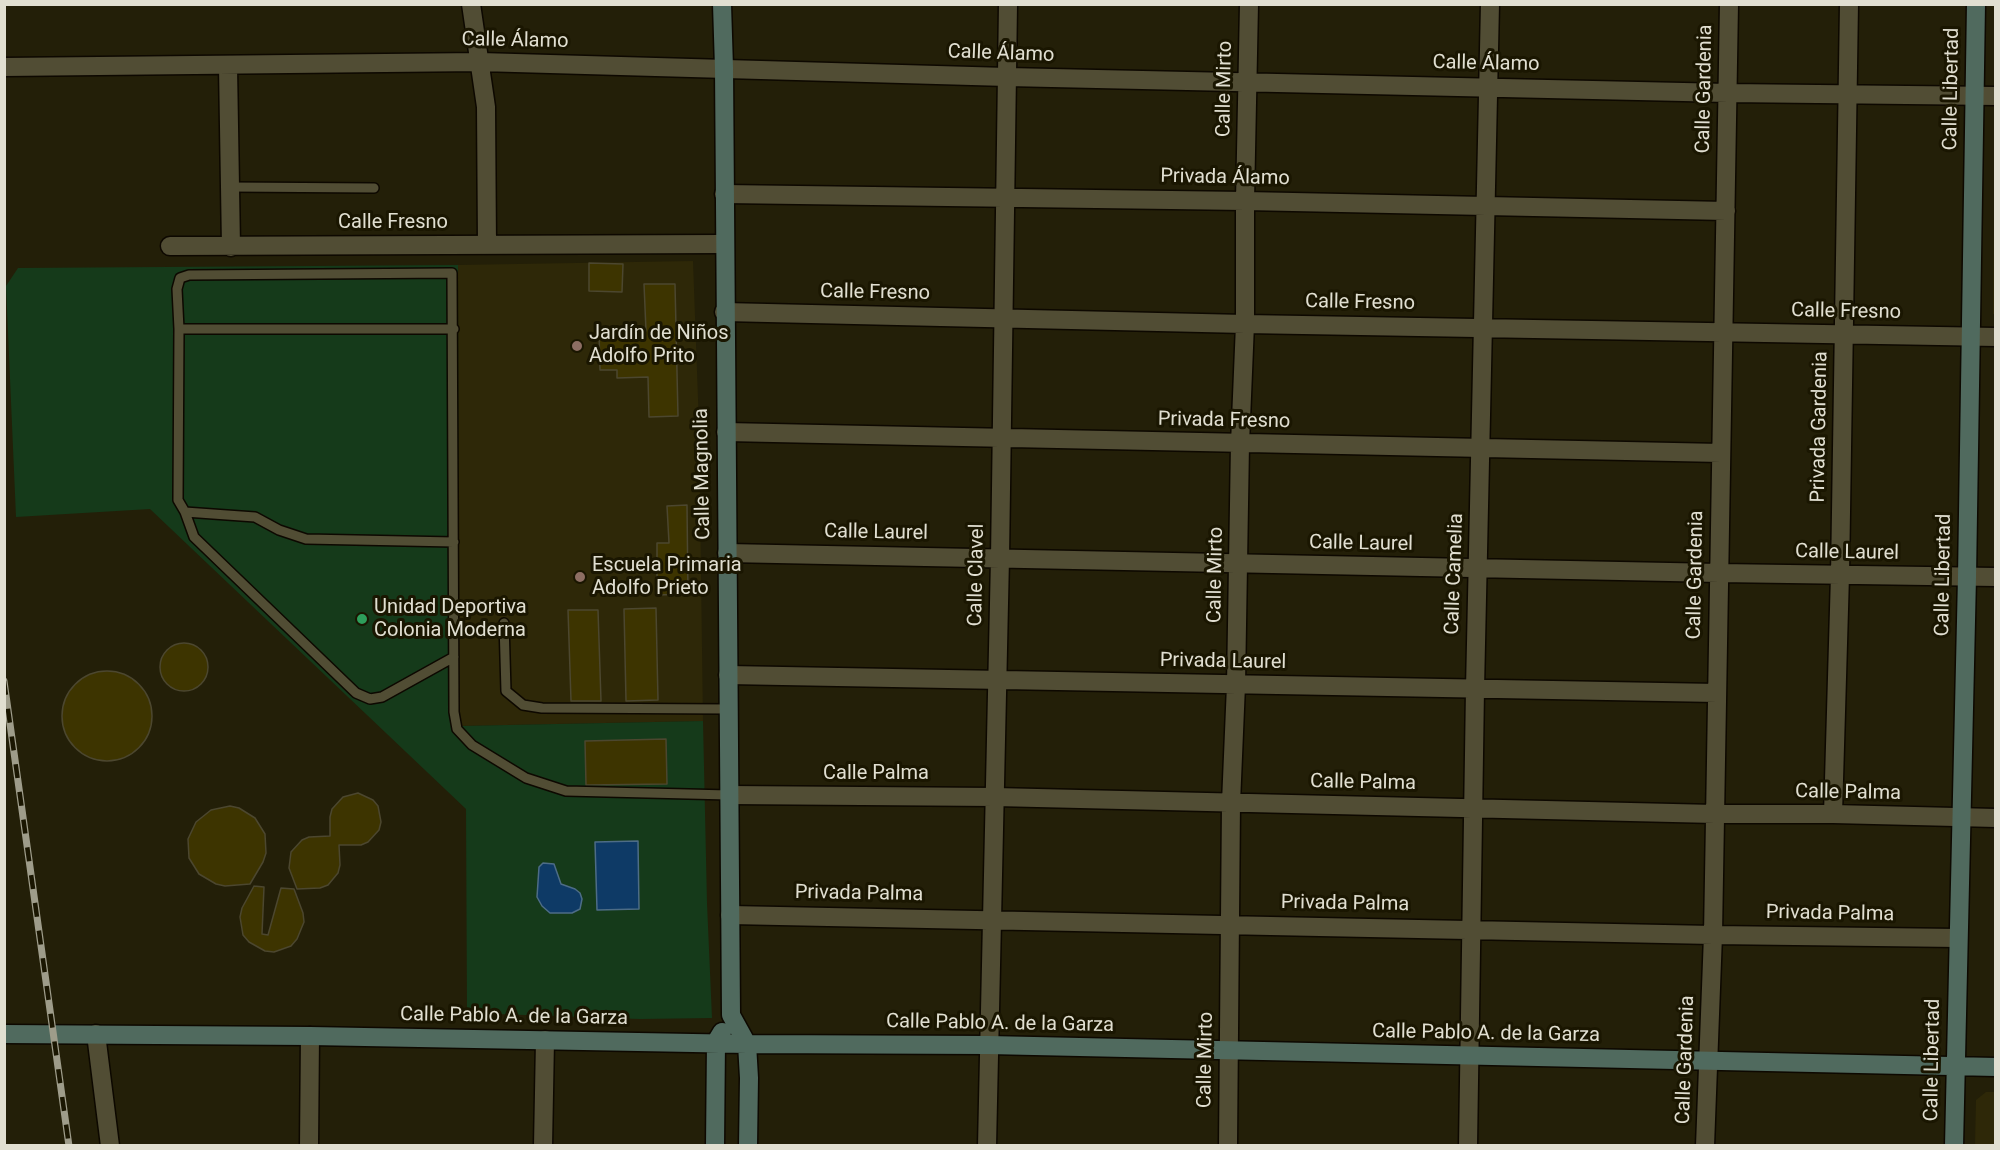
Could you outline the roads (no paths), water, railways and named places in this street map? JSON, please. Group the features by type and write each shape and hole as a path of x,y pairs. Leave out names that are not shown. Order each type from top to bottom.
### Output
{"street":[{"path":"471,4 486,107 487,245"},
{"name":"Calle Magnolia","path":"722,4 731,1015 747,1044 748,1146"},
{"name":"Calle Clavel","path":"987,1146 1000,558 1008,4"},
{"name":"Calle Mirto","path":"1228,1146 1231,803 1245,324 1249,4"},
{"name":"Calle Camelia","path":"1468,1146 1475,689 1490,4"},
{"name":"Calle Gardenia","path":"1705,1146 1713,935 1729,4"},
{"name":"Privada Gardenia","path":"1833,814 1840,575 1849,4"},
{"name":"Calle Libertad","path":"1954,1146 1967,577 1976,4"},
{"name":"Calle Álamo","path":"4,67 480,62 1007,77 1728,93 1995,96"},
{"path":"228,66 231,247"},
{"name":"Privada Álamo","path":"724,194 1245,201 1726,211"},
{"name":"Calle Fresno","path":"170,246 724,244"},
{"name":"Calle Fresno","path":"724,312 1995,337"},
{"name":"Privada Fresno","path":"726,432 1721,453"},
{"name":"Calle Laurel","path":"727,553 1995,577"},
{"name":"Privada Laurel","path":"728,675 1717,693"},
{"name":"Calle Palma","path":"729,795 995,797 1715,814 1995,818"},
{"name":"Privada Palma","path":"730,915 1958,938"},
{"name":"Calle Magnolia","path":"715,1146 716,1042 731,1015"},
{"name":"Calle Pablo A. de la Garza","path":"4,1034 988,1045 1995,1067"},
{"path":"96,1034 110,1146"},
{"path":"309,1146 310,1036"},
{"path":"543,1146 545,1040"}],"lane":[{"path":"230,187 374,188"},
{"path":"454,657 382,697 370,699 356,693 194,537 178,500 179,329 177,289 180,278 189,275 452,273 454,329 454,542 454,657 454,712 457,729 472,745 526,778 566,791 729,795"},
{"path":"179,329 454,329"},
{"path":"185,512 255,517 279,530 306,539 454,542"},
{"path":"504,623 506,692 523,705 542,708 728,709"}],"water":[{"path":"638,841 639,909 597,910 595,842"},
{"path":"543,863 554,864 561,884 580,893 582,899 580,909 572,913 550,913 542,906 537,897 539,867"}],"railway":[{"path":"4,681 69,1146"}],"place":[{"name":"Jardín de Niños Adolfo Prito","path":"577,346"},
{"name":"Escuela Primaria Adolfo Prieto","path":"580,577"},
{"name":"Unidad Deportiva Colonia Moderna","path":"362,619"}]}
